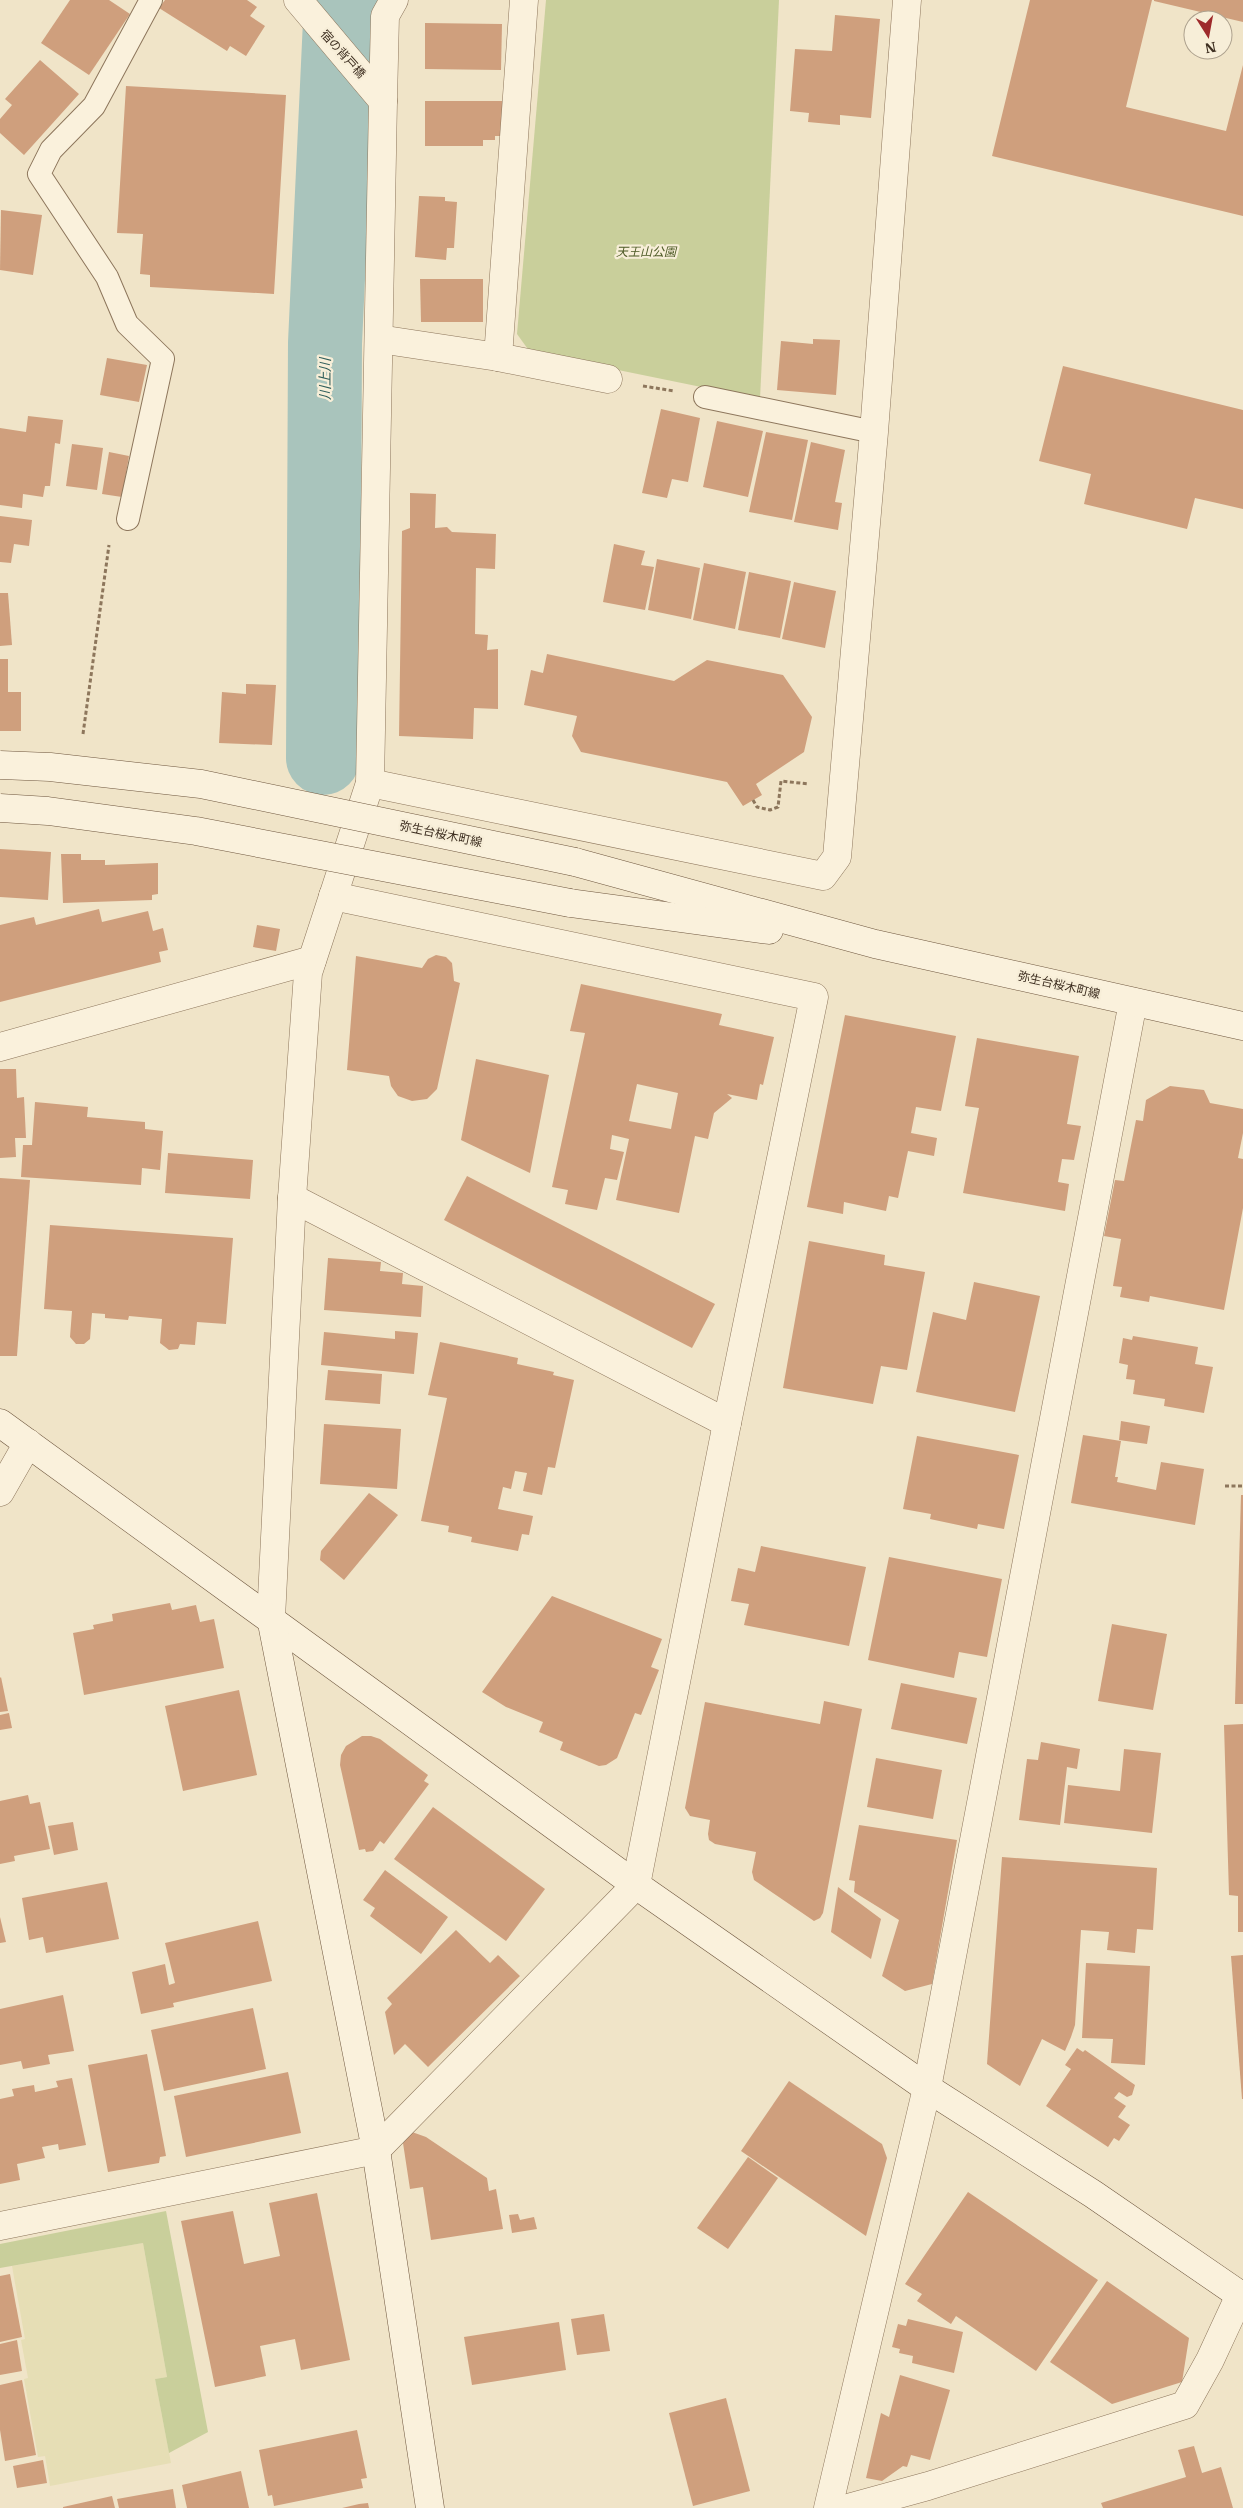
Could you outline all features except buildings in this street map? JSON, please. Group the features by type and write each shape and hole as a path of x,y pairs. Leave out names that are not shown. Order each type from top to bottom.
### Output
{"street":[{"name":"宿の背戸橋","path":"298,0 315,23 377,93"},
{"path":"394,0 384,16 377,93 379,338 370,783 308,973 292,1198 271,1618 376,2150 430,2508"},
{"path":"498,357 524,0"},
{"path":"370,783 823,876 837,856 874,432 907,0"},
{"path":"379,338 498,357 608,379"},
{"name":"弥生台桜木町線","path":"0,765 50,767 201,784 575,862 875,944 1243,1026"},
{"path":"0,773 169,789 356,826"},
{"name":"弥生台桜木町線","path":"0,808 48,811 196,831 570,904 875,944"},
{"path":"0,2226 376,2150 636,1885 814,997 333,896"},
{"path":"0,1047 312,960"},
{"path":"828,2508 927,2088 1133,1002"},
{"path":"292,1198 727,1424"},
{"path":"0,1423 271,1618 636,1885 927,2088 1093,2194 1242,2296 1185,2405 930,2497 848,2508"},
{"path":"0,1492 28,1443"}],"lane":[{"path":"128,519 163,359 127,324 107,277 39,174 52,150 94,106 151,0"},
{"path":"705,397 874,432"}],"path":[{"path":"608,379 705,397"},
{"path":"77,779 112,525 128,519"},
{"path":"753,800 757,807 770,810 778,806 781,781 816,785"},
{"path":"1225,1486 1243,1486"}],"shaded area":[{"path":"143,2243 167,2377 155,2379 171,2463 50,2486 45,2456 38,2457 24,2379 28,2378 21,2340 25,2339 12,2266"}],"green space":[{"name":"天王山公園","path":"546,0 779,0 760,399 530,352 517,334"},
{"path":"166,2211 208,2432 169,2453 155,2379 167,2377 143,2243 0,2268 0,2244"}],"waterway":[{"name":"川上川","path":"323,758 325,343 341,0"}]}
